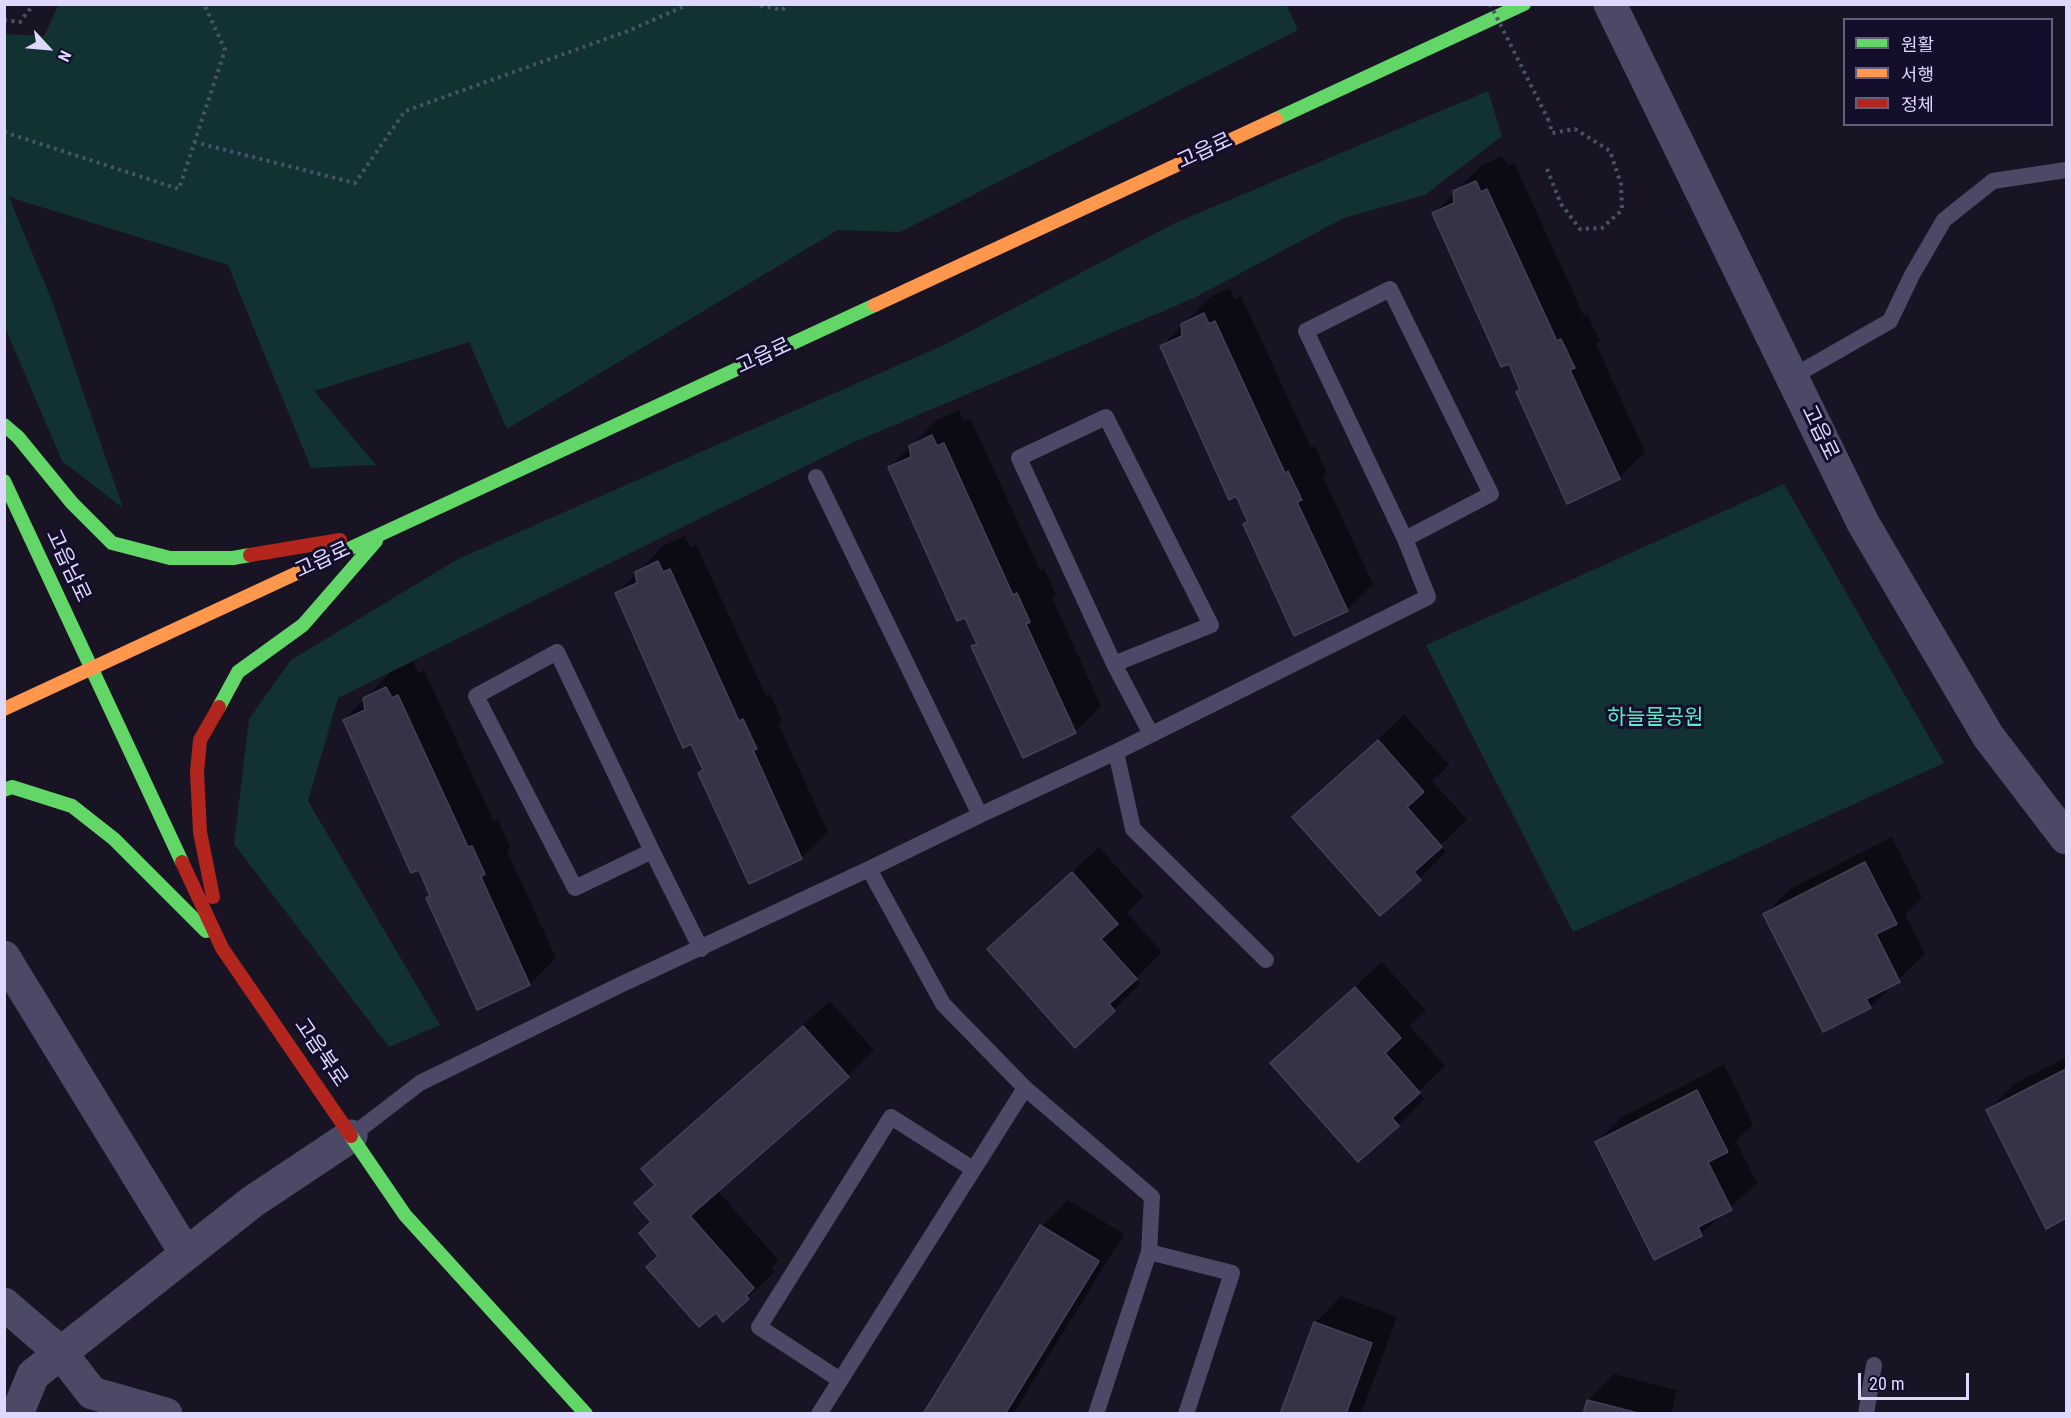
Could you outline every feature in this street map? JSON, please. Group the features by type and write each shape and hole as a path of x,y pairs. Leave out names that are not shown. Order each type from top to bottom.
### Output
{"street":[{"name":"고읍로","path":"4,710 1524,4"},
{"name":"고읍로","path":"1610,4 1863,523 1988,736 2067,838"},
{"path":"4,426 18,437 72,503 112,543 170,558 233,558 384,533"},
{"name":"고읍남로","path":"4,481 91,668"},
{"path":"222,948 200,832 197,772 200,740 238,672 303,625 384,533"},
{"name":"고읍북로","path":"91,668 222,948 405,1215 586,1413"},
{"path":"4,790 12,787 72,806 114,839 222,948"},
{"path":"4,957 186,1254"},
{"path":"16,1413 33,1376 252,1202 351,1136"},
{"path":"4,1304 61,1353 92,1393 166,1413"}],"lane":[{"path":"1792,377 1890,321 1912,275 1944,220 1993,181 2067,170"},
{"path":"351,1136 420,1083 1116,752 1428,597 1405,539 1306,331 1390,289 1491,494 1405,539"},
{"path":"1114,664 1211,625 1106,417 1019,458 1114,664 1151,734"},
{"path":"816,477 980,815"},
{"path":"652,851 575,888 476,696 557,652 700,949"},
{"path":"1116,752 1133,829 1266,960"},
{"path":"869,870 943,1004 1025,1088 1152,1197 1149,1252 1096,1413"},
{"path":"819,1413 1025,1088"},
{"path":"840,1380 759,1327 891,1117 974,1169"},
{"path":"1149,1252 1232,1273 1186,1413"},
{"path":"1866,1413 1874,1365"}],"path":[{"path":"4,20 20,22 34,4"},
{"path":"4,132 179,189 225,50 204,4"},
{"path":"194,142 355,183 405,111 628,31 689,4"},
{"path":"753,4 782,10 789,4"},
{"path":"1490,4 1549,121 1552,133 1575,129 1610,151 1621,184 1622,210 1602,228 1580,229 1561,204 1547,169"}],"green space":[{"path":"59,4 1286,4 1298,30 900,232 838,230 507,429 469,342 314,391 376,465 311,468 228,265 9,197 52,301 123,508 62,461 5,327 5,34 44,36"},
{"path":"1488,91 1502,136 1425,195 1344,218 1194,298 852,443 338,698 308,801 440,1025 389,1047 234,844 249,719 291,660 458,559 946,344 1175,223"},
{"name":"하늘물공원","path":"1784,484 1944,763 1573,932 1426,645"}],"building":[{"path":"1476,181 1481,192 1487,189 1557,341 1561,339 1575,368 1570,370 1620,479 1567,504 1516,392 1520,390 1509,364 1501,367 1432,213 1454,203 1453,191"},
{"path":"1204,313 1209,324 1215,321 1285,473 1288,471 1302,500 1297,502 1348,611 1294,636 1243,524 1248,522 1236,496 1229,500 1160,346 1182,336 1181,324"},
{"path":"932,435 937,446 944,443 1013,595 1017,593 1030,622 1026,624 1076,733 1023,758 971,646 977,644 965,618 957,621 888,467 911,457 909,446"},
{"path":"658,561 663,572 670,569 739,721 743,719 757,749 753,750 802,859 749,884 698,773 703,770 691,744 683,748 615,593 637,583 635,572"},
{"path":"386,687 392,698 398,695 468,847 472,846 485,874 481,877 530,985 477,1010 426,898 430,896 419,870 411,873 343,720 365,710 363,698"},
{"path":"1378,740 1424,792 1407,807 1442,847 1414,872 1421,880 1380,916 1292,817"},
{"path":"1865,862 1897,924 1876,934 1900,982 1866,999 1871,1008 1823,1032 1763,914"},
{"path":"1072,872 1118,924 1101,939 1137,979 1109,1004 1115,1011 1075,1048 987,949"},
{"path":"1355,987 1401,1038 1385,1053 1420,1093 1392,1118 1399,1126 1358,1162 1270,1063"},
{"path":"803,1026 849,1077 690,1216 754,1288 746,1296 749,1299 723,1322 716,1313 699,1327 646,1267 658,1256 639,1233 651,1222 634,1203 655,1185 641,1169"},
{"path":"2066,1069 2066,1218 2046,1229 1986,1110"},
{"path":"1697,1090 1728,1152 1708,1162 1732,1210 1698,1227 1702,1236 1654,1260 1595,1142"},
{"path":"1040,1225 1099,1261 1005,1414 923,1414"},
{"path":"1314,1322 1372,1343 1346,1414 1280,1414"},
{"path":"1587,1400 1641,1414 1583,1414"}],"traffic: fast":[{"path":"1276,119 1524,4"},
{"path":"325,560 875,305"},
{"path":"4,425 18,437 72,503 112,543 170,558 233,558 250,555"},
{"path":"4,481 182,862"},
{"path":"219,707 238,672 303,625 376,541"},
{"path":"4,790 12,787 72,806 114,839 206,931"},
{"path":"351,1136 405,1215 586,1414"}],"traffic: slow":[{"path":"875,305 1276,119"},
{"path":"4,709 325,560"}],"traffic: jam":[{"path":"250,555 340,540"},
{"path":"213,897 200,832 197,772 200,740 219,707"},
{"path":"182,862 222,948 351,1136"}]}
